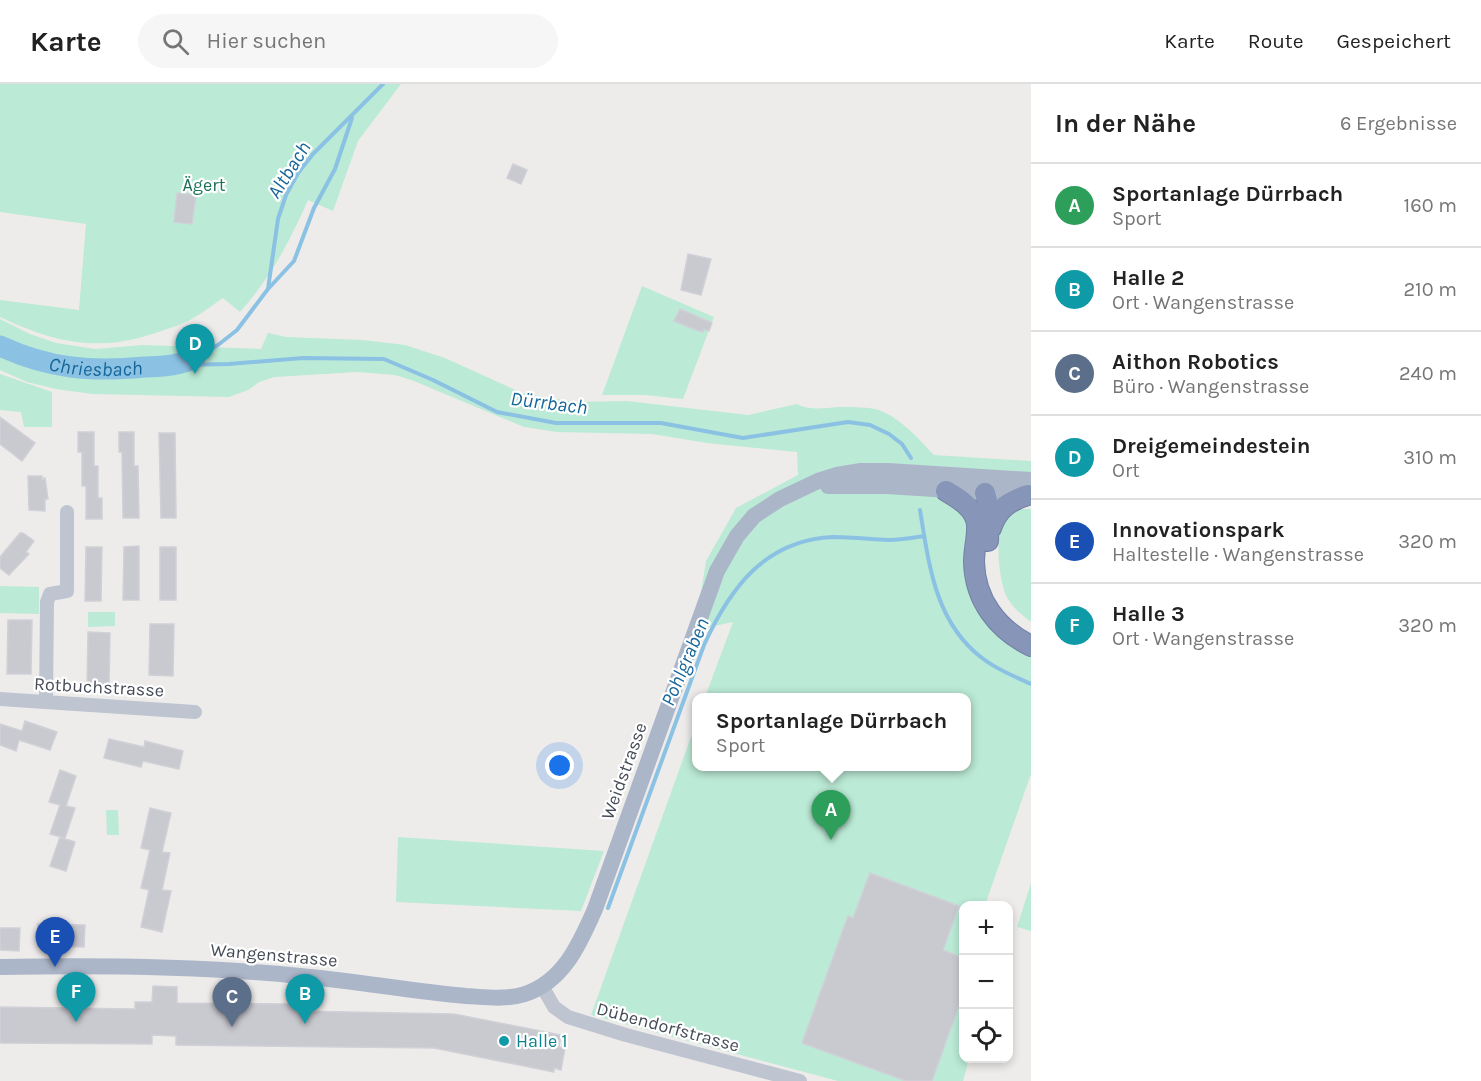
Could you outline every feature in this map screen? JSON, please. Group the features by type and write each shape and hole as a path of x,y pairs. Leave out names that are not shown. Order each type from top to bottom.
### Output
{"highway":[{"path":"1030,488 1010,500 982,530 975,570 984,602 1001,626 1031,646"},
{"path":"946,491 965,504 982,530"},
{"path":"985,494 978,508 989,579 996,598 1011,619 1031,633"}],"main road":[{"name":"Weidstrasse","path":"542,986 563,968 572,956 595,909 717,571 737,536 754,516 780,499 818,481 861,471 960,476 1030,488"},
{"path":"960,476 978,485 985,494"},
{"name":"Weidstrasse","path":"803,489 851,484 985,494 1030,488"},
{"name":"Wangenstrasse","path":"0,968 106,966 217,969 302,976 443,994 495,998 524,994 542,986"}],"street":[{"path":"46,702 47,602 50,594 67,591 67,512"},
{"name":"Rotbuchstrasse","path":"0,699 195,712"},
{"name":"Dübendorfstrasse","path":"542,986 554,1007 568,1017 626,1035 800,1081"}],"green space":[{"name":"Ägert","path":"0,84 401,84 358,141 333,211 308,200 278,259 261,286 240,312 223,298 197,316 178,325 139,338 99,343 60,339 41,334 0,317 0,300 79,310 86,224 0,212"},
{"path":"642,286 714,317 683,399 645,395 602,395"},
{"path":"0,319 30,334 56,343 95,349 143,345 261,349 268,333 286,337 363,340 405,345 445,358 522,393 574,402 627,401 748,415 797,404 812,408 871,408 892,416 934,455 1031,461 1031,494 985,493 965,504 978,587 1031,646 1031,774 986,901 959,901 959,1063 968,1063 963,1081 838,1081 591,1015 692,734 692,771 971,771 971,693 706,693 733,622 695,630 706,561 736,508 798,475 797,452 707,443 652,434 557,432 524,427 395,375 357,372 275,377 229,397 92,394 27,382 0,370"},
{"path":"0,374 52,392 52,427 24,427 21,412 0,410"},
{"path":"1018,509 1031,509 1031,622 1008,599 1000,572 998,549 1001,528 1004,521"},
{"path":"0,586 39,587 39,614 0,613"},
{"path":"88,612 115,612 115,626 88,627"},
{"path":"106,810 118,810 119,835 107,835"},
{"path":"398,837 604,851 581,911 396,902"},
{"path":"1031,883 1031,931 1017,927"}],"building":[{"path":"513,164 527,170 521,184 507,178"},
{"path":"177,193 196,195 192,224 174,222"},
{"path":"688,254 711,259 701,295 681,290"},
{"path":"680,309 712,323 709,331 696,330 674,321"},
{"path":"0,417 35,443 22,461 0,444"},
{"path":"78,432 94,432 94,466 98,466 98,498 102,498 102,519 86,519 86,486 82,486 82,452 78,452"},
{"path":"119,432 134,432 134,466 138,466 139,518 123,518 122,452 119,452"},
{"path":"159,433 175,433 176,518 161,518"},
{"path":"28,476 45,478 48,499 45,499 45,511 29,510"},
{"path":"20,533 34,541 26,552 29,554 9,575 0,568 0,557"},
{"path":"139,546 139,600 123,600 124,547"},
{"path":"86,547 102,547 101,601 85,601"},
{"path":"160,547 176,547 176,600 160,600"},
{"path":"8,620 32,620 31,674 7,674"},
{"path":"150,624 174,624 173,676 149,675"},
{"path":"88,632 110,633 109,685 87,685"},
{"path":"25,721 57,732 50,750 19,740 16,751 0,745 0,724 22,731"},
{"path":"109,739 144,747 145,741 183,751 179,769 143,761 141,767 104,758"},
{"path":"60,770 76,776 66,806 75,808 65,838 50,834 60,805 49,802"},
{"path":"150,808 171,813 162,852 170,853 162,890 171,891 162,932 141,927 149,890 141,888 150,850 141,848"},
{"path":"60,837 75,842 66,871 50,866"},
{"path":"870,873 959,906 943,950 959,956 959,1005 932,1081 906,1081 802,1043 848,916 853,918"},
{"path":"38,924 85,925 84,947 38,946"},
{"path":"0,928 20,928 19,951 0,950"},
{"path":"153,986 177,987 177,1003 298,1004 298,1011 454,1014 561,1035 559,1047 565,1048 561,1070 554,1068 554,1072 434,1048 176,1045 176,1036 152,1035 152,1044 0,1043 0,1007 135,1009 135,1002 152,1002"}],"waterway":[{"name":"Altbach","path":"195,358 218,345 237,330 268,289 278,219 286,195 298,173 313,154 383,84"},
{"name":"Altbach","path":"268,289 294,261 314,208 335,169 352,118"},
{"name":"Chriesbach","path":"0,346 36,360 89,369 164,366 183,363 195,358"},
{"name":"Dürrbach","path":"180,365 303,358 384,359 497,412 556,423 661,423 743,438 848,422 870,425 889,434 902,444 911,458"},
{"name":"Dürrbach","path":"920,510 931,572 944,610 954,627 966,644 982,658 1031,684"},
{"name":"Pohlgraben","path":"608,908 704,645 714,624 738,587 769,557 809,540 833,537 892,540 924,536"}],"place":[{"name":"Dreigemeindestein","path":"195,374"},
{"name":"Sportanlage Dürrbach","path":"831,840"},
{"name":"Innovationspark","path":"55,967"},
{"name":"Halle 3","path":"76,1022"},
{"name":"Halle 2","path":"305,1024"},
{"name":"Aithon Robotics","path":"232,1027"},
{"name":"Halle 1","path":"504,1041"}]}
